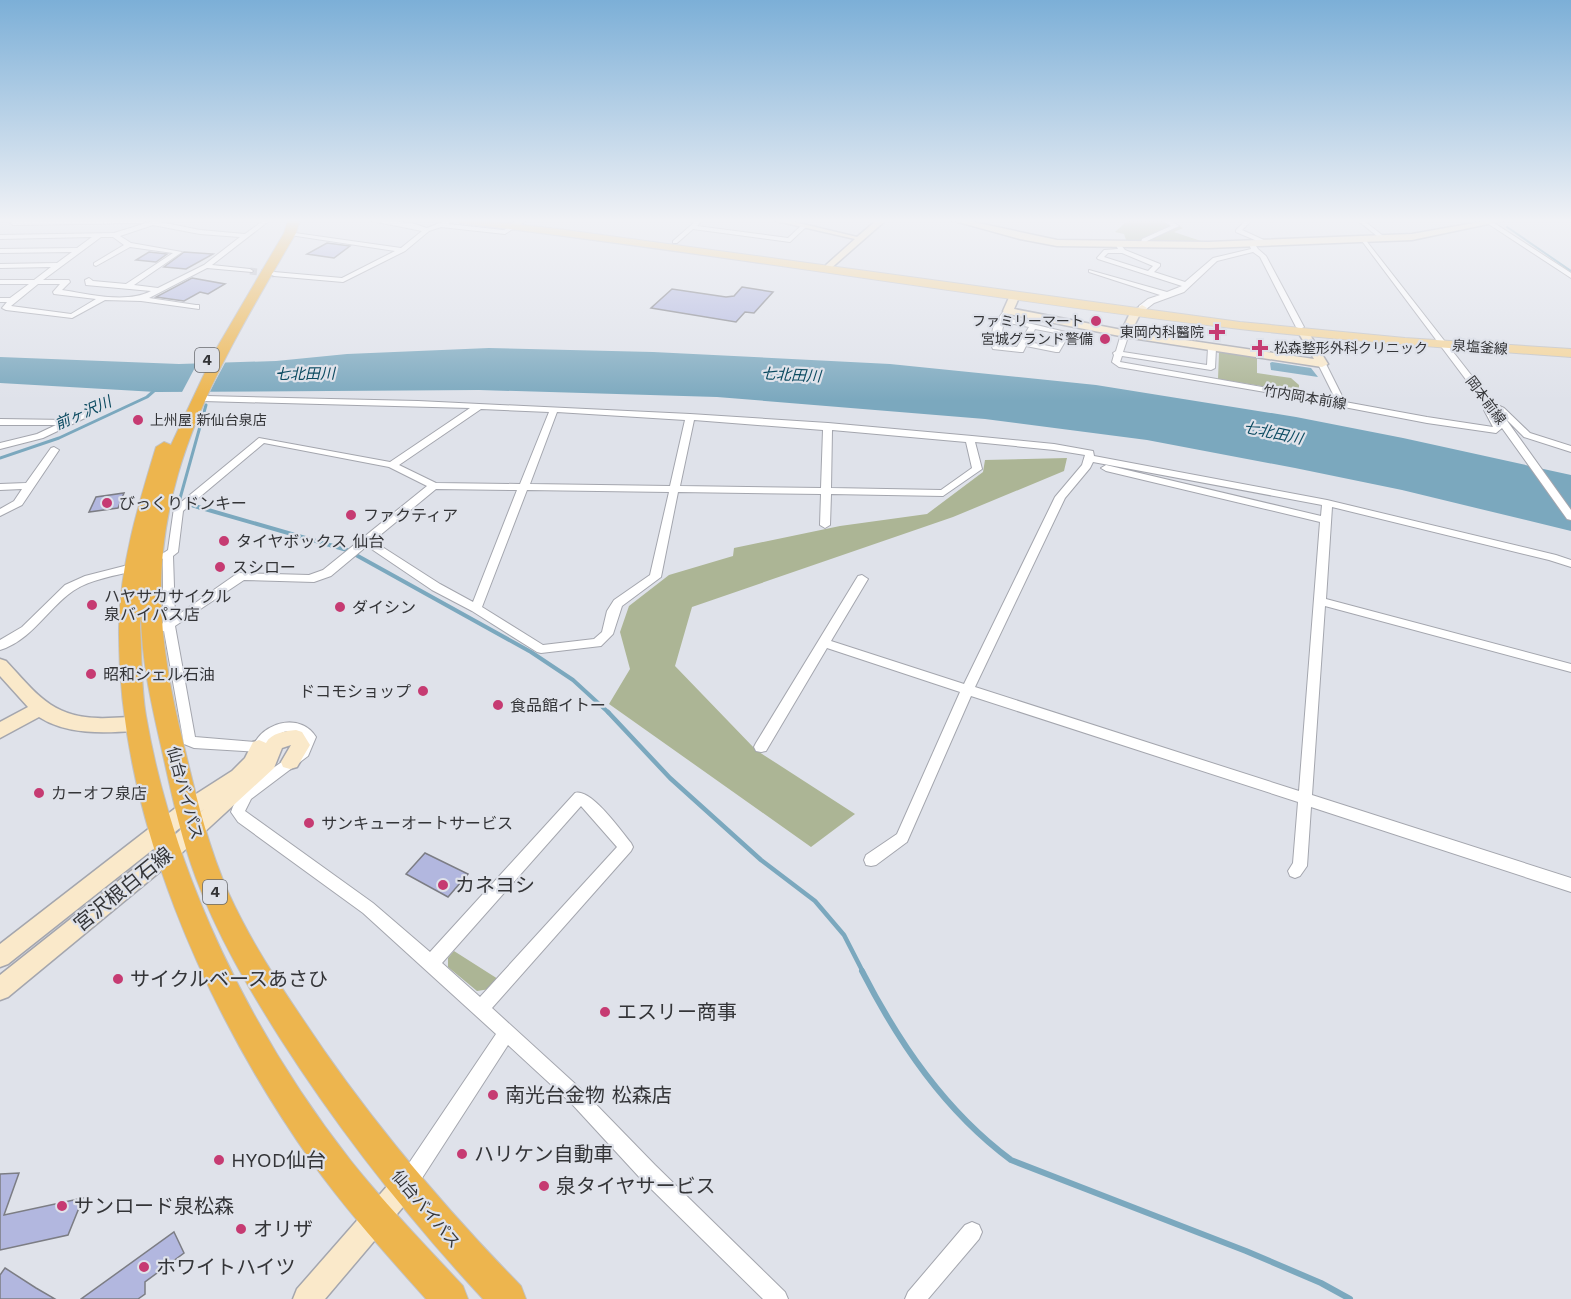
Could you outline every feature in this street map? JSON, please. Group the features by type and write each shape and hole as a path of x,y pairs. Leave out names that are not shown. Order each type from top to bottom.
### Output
{"highway":[{"name":"仙台バイパス","path":"255,281 196,402 169,476 128,658 134,724 150,796 164,842 209,957 253,1038 308,1128 378,1219 450,1299"},
{"name":"仙台バイパス","path":"236,317 260,281"},
{"name":"仙台バイパス","path":"151,560 160,628 156,672 179,780 209,878 240,945 322,1078 450,1239 508,1299"}],"main road":[{"name":"泉塩釜線","path":"924,281 1015,295 1302,329 1571,353"},
{"path":"935,281 1139,310"},
{"path":"1441,341 1571,348"}],"street":[{"path":"37,281 12,300 6,308 72,316 104,298"},
{"path":"89,281 89,284 159,290"},
{"path":"127,286 135,281"},
{"path":"141,299 177,281"},
{"path":"1119,281 1168,296"},
{"path":"1173,281 1187,285"},
{"path":"1192,281 1168,296 1139,310 1118,352 1211,368 1212,348"},
{"path":"1276,281 1342,404"},
{"name":"岡本前線","path":"1395,281 1521,446 1571,517"},
{"path":"0,282 66,282 57,292 104,298 141,299 196,307"},
{"path":"1015,295 998,324 994,343 996,346 1020,350 1033,326"},
{"path":"0,300 12,300"},
{"path":"1005,315 1075,323 1125,334 1322,364"},
{"path":"1005,315 1033,326 1066,333"},
{"path":"1023,343 1056,350 1075,323"},
{"name":"竹内岡本前線","path":"1118,352 1116,362 1126,367 1427,420 1496,429 1498,428 1488,410 1490,405"},
{"path":"196,402 479,407 690,417 828,426 1054,447 1090,453 1088,460 1060,496 968,689 902,838 871,860"},
{"path":"1490,405 1501,410 1527,435 1571,449"},
{"path":"392,465 479,407"},
{"path":"476,608 554,410"},
{"path":"0,513 18,503 29,486 49,443 70,422 84,415"},
{"path":"366,543 541,649 597,643 607,634 613,611 618,603 655,577 690,417"},
{"path":"0,422 70,422"},
{"path":"825,525 828,492 828,426"},
{"path":"0,646 26,630 69,588 89,579 172,552 178,510 262,440 392,465 435,486 943,493 976,469 970,442 972,439"},
{"path":"0,446 49,443"},
{"path":"1088,460 1327,503 1552,557 1571,564"},
{"path":"1088,460 1325,520"},
{"path":"0,487 29,486"},
{"path":"435,486 327,573 310,579 242,576 160,628 189,740 259,747 265,737 278,729 294,727 306,732 309,738 308,745 303,752 246,795 238,812 243,818 368,908 481,1008 577,1097 648,1172 778,1299"},
{"path":"1295,871 1300,866 1327,503"},
{"path":"761,747 862,579"},
{"path":"1320,601 1571,668"},
{"path":"824,643 1571,885"},
{"path":"0,665 40,708 56,717 78,724 107,726 134,724"},
{"path":"0,732 40,708"},
{"name":"宮沢根白石線","path":"191,820 263,767 275,742 291,737 300,740 301,745 290,762"},
{"name":"宮沢根白石線","path":"0,989 248,769 257,756 259,747"},
{"path":"431,963 580,797 594,809 626,847 481,1008"},
{"name":"宮沢根白石線","path":"0,957 164,842"},
{"path":"307,1299 405,1185 507,1032"},
{"path":"915,1299 972,1232"}],"green space":[{"path":"1224,351 1257,356 1257,373 1291,378 1299,385 1299,392 1218,379 1219,353"},
{"path":"1067,458 1064,471 953,517 692,607 675,666 756,750 855,814 811,847 609,704 630,669 620,632 629,606 669,575 733,556 734,548 840,526 927,514 983,472 985,460"},
{"path":"454,951 498,979 490,989 477,991 448,967 448,958"}],"water":[{"name":"七北田川","path":"489,348 653,352 890,364 1096,385 1296,417 1571,475 1571,531 1402,490 1295,468 1147,440 985,419 717,397 479,390 156,392 0,383 0,357 179,364 276,361 347,354"},
{"path":"1270,363 1311,368 1318,377 1271,370"}],"pier":[{"path":"227,359 209,393 181,394 199,360"}],"building":[{"path":"187,281 225,284 208,294 200,292 184,301 156,297"},
{"path":"742,287 773,292 754,313 745,312 736,322 651,308 672,289 726,297 734,296"},
{"name":"びっくりドンキー","path":"124,493 118,508 89,512 96,497"},
{"name":"カネヨシ","path":"425,853 468,874 448,897 406,874"},
{"name":"サンロード泉松森","path":"19,1173 4,1215 83,1198 68,1235 0,1250 0,1174"},
{"name":"ホワイトハイツ","path":"174,1232 184,1253 145,1282 145,1294 138,1299 81,1299"},
{"path":"5,1268 55,1299 0,1299 0,1275"}],"waterway":[{"name":"前ヶ沢川","path":"0,458 59,438 147,397 155,390"},
{"path":"203,509 179,502 206,405"},
{"path":"198,507 347,550 531,652 573,680 609,713"},
{"path":"609,713 670,778 761,860 815,901 844,935 863,972"},
{"path":"862,971 908,1050 926,1074 965,1120 1011,1160 1246,1251 1321,1283 1350,1299"}],"place":[{"name":"ファミリーマート","path":"1096,321"},
{"name":"東岡内科醫院","path":"1217,332"},
{"name":"宮城グランド警備","path":"1105,339"},
{"name":"松森整形外科クリニック","path":"1260,348"},
{"name":"上州屋 新仙台泉店","path":"138,420"},
{"name":"びっくりドンキー","path":"107,503"},
{"name":"ファクティア","path":"351,515"},
{"name":"タイヤボックス 仙台","path":"224,541"},
{"name":"スシロー","path":"220,567"},
{"name":"ハヤサカサイクル 泉バイパス店","path":"92,605"},
{"name":"ダイシン","path":"340,607"},
{"name":"昭和シェル石油","path":"91,674"},
{"name":"ドコモショップ","path":"423,691"},
{"name":"食品館イトー","path":"498,705"},
{"name":"カーオフ泉店","path":"39,793"},
{"name":"サンキューオートサービス","path":"309,823"},
{"name":"カネヨシ","path":"443,885"},
{"name":"サイクルベースあさひ","path":"118,979"},
{"name":"エスリー商事","path":"605,1012"},
{"name":"南光台金物 松森店","path":"493,1095"},
{"name":"ハリケン自動車","path":"462,1154"},
{"name":"HYOD仙台","path":"219,1160"},
{"name":"泉タイヤサービス","path":"544,1186"},
{"name":"サンロード泉松森","path":"62,1206"},
{"name":"オリザ","path":"241,1229"},
{"name":"ホワイトハイツ","path":"144,1267"}]}
